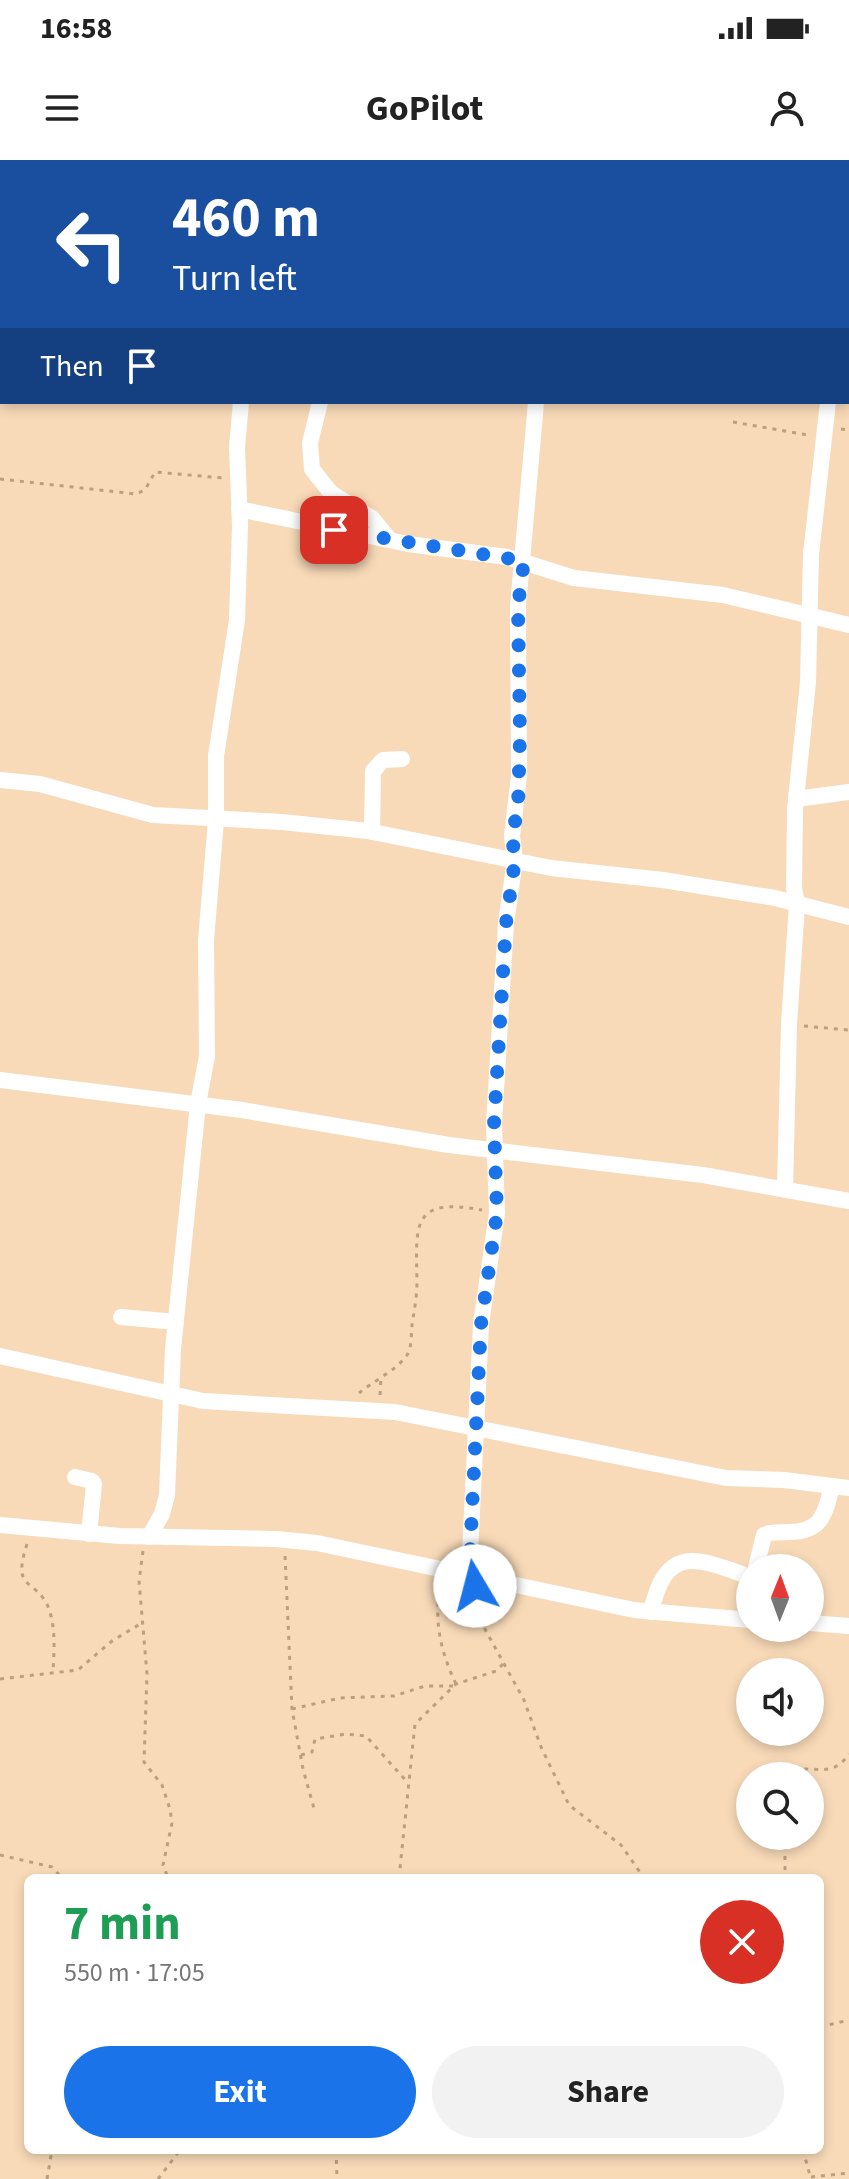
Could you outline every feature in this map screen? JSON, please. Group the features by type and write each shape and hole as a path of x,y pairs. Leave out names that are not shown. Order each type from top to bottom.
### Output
{"street":[{"path":"150,1537 162,1514 167,1495 169,1395 198,1104 207,1056 206,940 216,820 216,756 237,620 237,479 241,404"},
{"path":"320,404 310,443 312,469 331,493 372,518 390,540"},
{"path":"475,1578 470,1553 481,1324 497,1213 493,1150 506,923 515,860 512,836 518,808 518,606 536,404"},
{"path":"785,1190 789,1024 797,904 794,866 796,799 808,682 811,554 828,404"},
{"path":"239,509 390,540 524,561 574,578 709,593 849,625"},
{"path":"372,832 373,771 383,760 402,759"},
{"path":"0,780 40,784 153,815 282,822 372,832 551,868 663,880 797,904 849,917"},
{"path":"796,799 849,792"},
{"path":"0,1080 198,1104 493,1150 703,1175 849,1201"},
{"path":"121,1317 176,1322"},
{"path":"0,1356 169,1395 227,1404 379,1410 726,1478 784,1480 849,1488"},
{"path":"75,1477 94,1484 89,1534"},
{"path":"759,1554 764,1535 812,1529 825,1510 832,1486"},
{"path":"0,1525 89,1534 317,1543 651,1612 736,1619"},
{"path":"651,1612 661,1579 668,1570 685,1560 698,1560 736,1572"},
{"path":"824,1624 849,1626"}],"path":[{"path":"733,422 824,437"},
{"path":"0,479 136,494 145,490 155,472 237,479"},
{"path":"789,1024 849,1030"},
{"path":"346,1408 406,1356 411,1346 417,1293 414,1247 423,1219 438,1207 455,1206 497,1213"},
{"path":"379,1410 381,1376"},
{"path":"31,1529 21,1573 28,1586 48,1605 54,1646 53,1672"},
{"path":"150,1537 139,1572 147,1674 144,1762 162,1785 170,1809 172,1823 163,1865 166,1874"},
{"path":"284,1540 292,1709 315,1812"},
{"path":"446,1572 439,1593 438,1627 455,1685"},
{"path":"475,1578 477,1611 524,1700 541,1747 569,1805 621,1845 641,1874"},
{"path":"0,1679 78,1670 141,1623"},
{"path":"292,1709 340,1698 394,1696 425,1686 455,1685 496,1671 504,1663"},
{"path":"399,1874 415,1724 455,1685"},
{"path":"301,1755 312,1752 315,1739 346,1734 366,1736 409,1784"},
{"path":"824,1768 839,1767 849,1754"},
{"path":"785,1850 785,1874"},
{"path":"0,1855 52,1867 58,1874"},
{"path":"824,2026 849,2020"},
{"path":"47,2179 51,2154"},
{"path":"158,2179 177,2154"},
{"path":"336,2154 337,2179"},
{"path":"804,2154 811,2178 849,2173"}],"route":[{"path":"334,530 524,561 517,625 518,808 512,836 515,860 506,923 494,1124 497,1213 489,1286 481,1324 475,1498 471,1526 470,1553 474,1577 477,1578 475,1586"}]}
